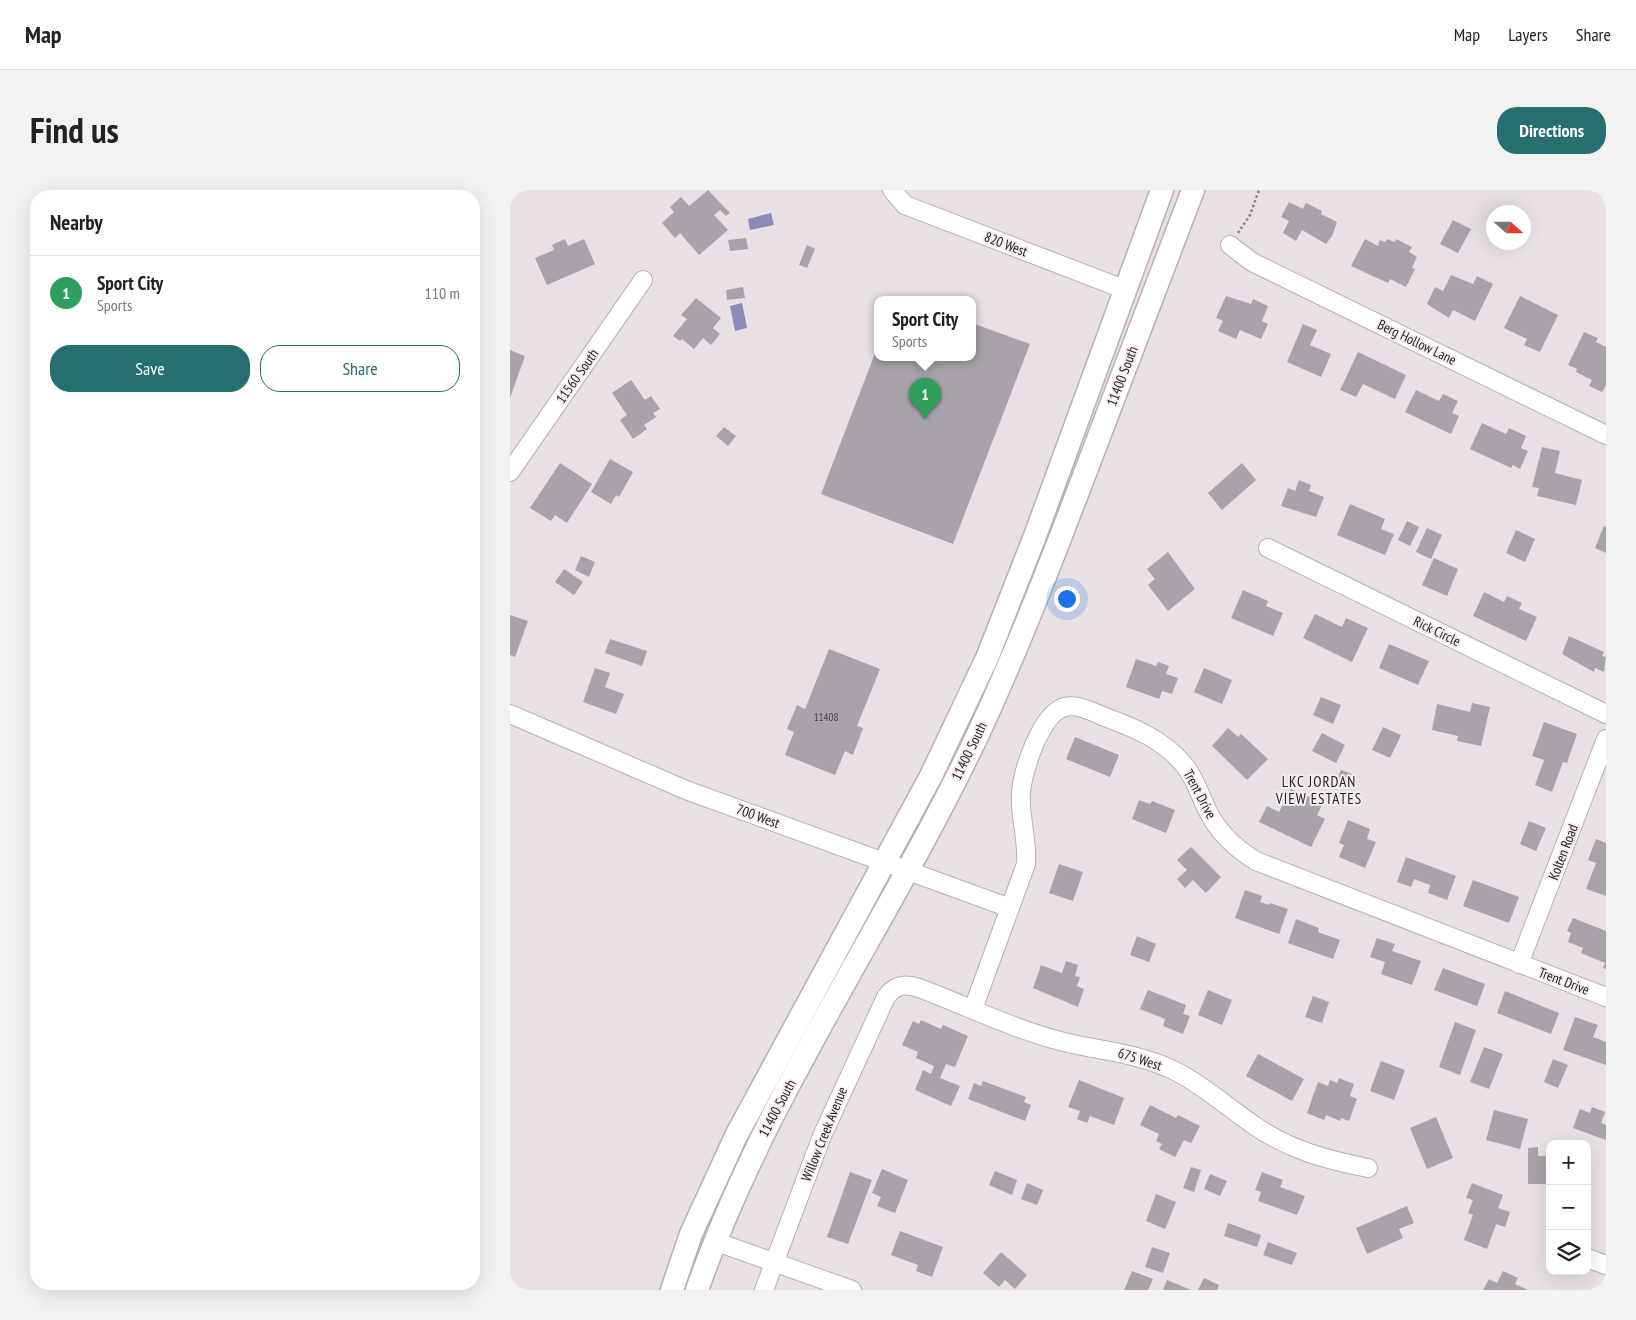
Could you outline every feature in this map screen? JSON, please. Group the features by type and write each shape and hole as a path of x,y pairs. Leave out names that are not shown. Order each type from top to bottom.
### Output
{"main road":[{"name":"11400 South","path":"672,1290 691,1234 736,1136 931,776 987,658 1035,536 1162,190"},
{"name":"11400 South","path":"697,1290 714,1241 766,1128 909,870 979,733 1031,614 1193,190"}],"street":[{"name":"820 West","path":"892,190 905,205 1126,290"},
{"name":"Berg Hollow Lane","path":"1230,245 1252,262 1606,435"},
{"name":"11560 South","path":"510,472 643,280"},
{"name":"Rick Circle","path":"1268,548 1606,714"},
{"name":"Trent Drive","path":"973,1009 1026,864 1027,845 1021,792 1024,777 1042,728 1048,719 1055,712 1072,707 1081,708 1139,730 1172,753 1194,779 1210,816 1218,829 1236,847 1256,861 1606,997"},
{"name":"700 West","path":"510,714 686,790 1010,908"},
{"name":"Kolten Road","path":"1520,964 1606,739"},
{"name":"675 West","path":"897,987 912,986 1044,1036 1130,1054 1170,1069 1205,1089 1255,1126 1292,1147 1332,1161 1368,1168"},
{"name":"Willow Creek Avenue","path":"764,1290 845,1082 881,1004 891,990 897,987"},
{"path":"714,1241 852,1290"},
{"path":"1591,1259 1606,1265"}],"path":[{"path":"1230,245 1250,215 1259,190"}],"water":[{"path":"771,213 774,225 750,230 748,219"},
{"path":"742,303 747,328 735,331 730,306"}],"building":[{"path":"708,190 730,213 726,216 720,210 714,215 728,230 699,255 680,233 675,238 662,223 674,212 670,207 681,197 689,206"},
{"path":"1289,202 1303,209 1306,203 1322,211 1321,214 1337,222 1332,236 1326,244 1302,230 1296,241 1283,233 1289,221 1281,217"},
{"path":"1453,220 1471,229 1458,253 1440,244"},
{"path":"746,238 748,249 730,251 728,240"},
{"path":"565,239 568,246 584,239 595,264 547,285 535,258 554,250 552,245"},
{"path":"1365,239 1378,246 1380,240 1385,242 1387,239 1395,242 1396,239 1412,247 1409,252 1417,257 1412,268 1415,269 1406,287 1390,279 1388,283 1351,266"},
{"path":"807,245 815,249 807,268 799,265"},
{"path":"1451,275 1473,284 1477,276 1493,284 1475,321 1453,310 1449,318 1427,304 1435,287 1443,291"},
{"path":"743,287 745,298 727,300 726,290"},
{"path":"1226,296 1251,304 1253,299 1268,306 1262,321 1268,324 1261,339 1240,330 1236,339 1218,331 1223,321 1216,318"},
{"path":"1520,296 1558,315 1540,352 1524,345 1527,339 1504,328"},
{"path":"696,298 721,318 713,328 720,334 711,345 703,338 694,349 682,339 680,341 673,336 687,319 681,315"},
{"path":"976,324 1030,344 953,544 821,494 874,356 874,361 976,361"},
{"path":"1303,324 1317,330 1310,345 1331,354 1321,377 1287,362"},
{"path":"1584,332 1598,338 1596,342 1606,347 1606,385 1602,392 1589,386 1592,380 1576,372 1577,369 1568,365"},
{"path":"510,350 525,356 510,398"},
{"path":"1358,352 1406,375 1395,399 1363,384 1356,397 1340,390"},
{"path":"631,380 645,400 651,396 660,409 653,413 656,417 644,425 647,429 633,439 620,420 627,415 612,393"},
{"path":"1416,390 1439,401 1443,394 1458,401 1452,413 1459,416 1451,434 1405,412"},
{"path":"1482,423 1506,434 1509,428 1526,436 1521,448 1528,451 1520,469 1513,465 1511,468 1470,449"},
{"path":"724,427 736,436 728,446 716,436"},
{"path":"1542,447 1560,451 1555,473 1582,480 1576,505 1537,496 1539,488 1532,487"},
{"path":"610,459 633,472 619,497 616,495 611,504 591,492"},
{"path":"560,463 592,484 567,523 555,515 551,521 530,508"},
{"path":"1242,463 1256,480 1222,510 1208,493"},
{"path":"1299,480 1311,485 1309,491 1324,497 1316,517 1281,506 1288,488 1295,491"},
{"path":"1350,504 1385,519 1381,529 1394,534 1385,555 1337,535"},
{"path":"1407,521 1419,527 1410,546 1398,540"},
{"path":"1604,526 1606,527 1606,553 1595,548"},
{"path":"1427,528 1442,535 1431,559 1416,552"},
{"path":"1516,530 1535,539 1525,562 1506,553"},
{"path":"1168,552 1195,589 1168,611 1148,585 1155,579 1147,569"},
{"path":"581,556 595,562 589,577 575,570"},
{"path":"1434,558 1458,569 1447,596 1422,585"},
{"path":"564,569 583,582 574,595 555,582"},
{"path":"1243,590 1268,601 1266,606 1283,613 1273,636 1231,618"},
{"path":"1484,592 1504,602 1507,596 1522,603 1519,609 1537,617 1526,641 1473,616"},
{"path":"1315,614 1342,627 1346,618 1368,628 1352,662 1303,638"},
{"path":"510,615 528,621 515,657 510,655"},
{"path":"1569,636 1604,652 1602,656 1606,657 1604,672 1595,668 1594,672 1562,654"},
{"path":"610,639 647,651 642,666 605,653"},
{"path":"1389,644 1429,661 1418,685 1379,668"},
{"path":"829,649 880,669 857,726 863,728 853,755 845,751 835,775 785,755 794,732 787,729 797,705 805,709"},
{"path":"1136,659 1156,666 1158,662 1169,666 1166,674 1178,678 1172,694 1162,691 1159,699 1126,687"},
{"path":"595,668 610,673 605,687 624,694 616,714 583,702"},
{"path":"1204,668 1232,680 1222,704 1194,692"},
{"path":"1321,697 1341,705 1333,724 1313,715"},
{"path":"1472,703 1490,707 1481,746 1457,741 1458,736 1432,730 1437,704 1470,712"},
{"path":"1544,722 1577,734 1567,763 1563,762 1552,792 1535,785 1544,760 1532,756"},
{"path":"1383,727 1401,735 1390,758 1372,750"},
{"path":"1228,728 1238,737 1241,734 1268,759 1247,780 1212,746"},
{"path":"1322,733 1345,745 1336,763 1312,751"},
{"path":"1075,737 1119,755 1110,777 1066,759"},
{"path":"1341,770 1352,774 1348,784 1337,780"},
{"path":"1291,789 1323,803 1317,815 1325,819 1311,847 1259,822 1267,806 1279,812"},
{"path":"1139,800 1150,804 1152,801 1175,810 1166,833 1132,819"},
{"path":"1348,820 1370,829 1367,839 1376,842 1365,868 1339,857 1344,845 1339,843"},
{"path":"1529,821 1546,828 1536,851 1520,844"},
{"path":"1596,839 1606,843 1606,896 1586,889 1596,863 1588,860"},
{"path":"1191,847 1221,877 1206,893 1193,880 1185,888 1177,879 1187,870 1177,860"},
{"path":"1406,857 1456,876 1447,900 1428,893 1430,885 1414,879 1411,887 1397,882"},
{"path":"1059,864 1083,872 1073,901 1049,893"},
{"path":"1473,880 1519,897 1509,923 1463,906"},
{"path":"1245,890 1262,896 1260,902 1288,909 1279,934 1235,918"},
{"path":"1573,918 1606,931 1606,969 1603,968 1605,963 1581,953 1583,948 1568,942 1571,933 1567,931"},
{"path":"1296,919 1319,928 1318,932 1340,940 1333,959 1288,943"},
{"path":"1137,936 1156,944 1149,962 1130,955"},
{"path":"1377,938 1395,944 1392,951 1421,961 1412,985 1381,974 1385,962 1370,957"},
{"path":"1066,961 1078,965 1075,976 1080,977 1077,986 1084,989 1078,1007 1033,988 1041,965 1062,973"},
{"path":"1443,968 1485,984 1477,1006 1434,990"},
{"path":"1148,990 1186,1005 1183,1014 1190,1016 1183,1034 1163,1026 1165,1019 1140,1009"},
{"path":"1208,990 1232,1000 1222,1025 1198,1015"},
{"path":"1505,991 1559,1013 1551,1034 1497,1013"},
{"path":"1313,996 1329,1002 1322,1023 1305,1017"},
{"path":"1575,1017 1598,1025 1593,1037 1606,1042 1606,1065 1563,1050"},
{"path":"921,1020 941,1029 943,1025 968,1036 955,1067 946,1064 940,1078 960,1086 951,1106 915,1090 923,1070 931,1074 934,1066 916,1058 918,1052 902,1045 913,1021 919,1024"},
{"path":"1455,1022 1476,1030 1460,1075 1439,1067"},
{"path":"1484,1047 1503,1054 1489,1089 1470,1082"},
{"path":"1258,1054 1304,1079 1292,1101 1246,1076"},
{"path":"1553,1059 1568,1065 1558,1088 1544,1082"},
{"path":"1381,1061 1405,1070 1394,1100 1370,1091"},
{"path":"1339,1078 1354,1084 1350,1096 1357,1099 1349,1121 1341,1118 1340,1121 1326,1115 1324,1120 1307,1113 1318,1082 1328,1086 1330,1080 1337,1083"},
{"path":"1079,1080 1124,1098 1114,1125 1090,1116 1087,1123 1077,1119 1080,1111 1068,1107"},
{"path":"983,1081 1026,1097 1024,1102 1031,1105 1025,1121 968,1099 974,1083 981,1086"},
{"path":"1150,1105 1176,1118 1178,1115 1200,1126 1191,1143 1184,1140 1175,1157 1159,1149 1162,1144 1156,1141 1159,1134 1140,1125"},
{"path":"1592,1107 1605,1112 1601,1123 1606,1125 1606,1140 1573,1128 1580,1109 1590,1113"},
{"path":"1494,1110 1528,1119 1520,1149 1486,1140"},
{"path":"1436,1117 1453,1158 1427,1169 1410,1128"},
{"path":"1538,1147 1538,1156 1546,1156 1546,1184 1528,1184 1528,1148"},
{"path":"1191,1167 1201,1170 1194,1192 1183,1188"},
{"path":"882,1169 908,1180 895,1213 877,1206 881,1197 872,1193"},
{"path":"995,1171 1017,1180 1012,1195 989,1185"},
{"path":"850,1172 872,1180 848,1244 827,1237"},
{"path":"1262,1172 1283,1180 1280,1187 1305,1196 1297,1215 1258,1201 1261,1192 1255,1190"},
{"path":"1210,1174 1227,1181 1220,1196 1204,1189"},
{"path":"1027,1183 1043,1190 1037,1205 1021,1199"},
{"path":"1472,1183 1503,1195 1498,1208 1510,1212 1505,1227 1496,1224 1487,1249 1464,1240 1473,1215 1468,1213 1473,1200 1466,1198"},
{"path":"1156,1194 1176,1202 1165,1229 1146,1221"},
{"path":"1407,1206 1414,1223 1399,1229 1403,1238 1367,1254 1356,1228"},
{"path":"1228,1223 1261,1235 1257,1247 1224,1236"},
{"path":"900,1231 943,1247 932,1277 916,1271 918,1265 891,1255"},
{"path":"1268,1242 1297,1253 1292,1265 1263,1255"},
{"path":"1152,1247 1170,1253 1163,1273 1145,1267"},
{"path":"1001,1252 1027,1275 1015,1289 1005,1280 999,1287 983,1273"},
{"path":"1132,1271 1153,1279 1148,1290 1124,1290"},
{"path":"1503,1271 1518,1278 1515,1284 1528,1290 1483,1290 1489,1279 1497,1283"},
{"path":"1204,1278 1219,1285 1217,1290 1198,1290"},
{"path":"1167,1280 1191,1290 1163,1290"}],"place":[{"name":"Sport City","path":"925,419"}],"district":[{"name":"LKC JORDAN VIEW ESTATES","path":"1319,790"}]}
